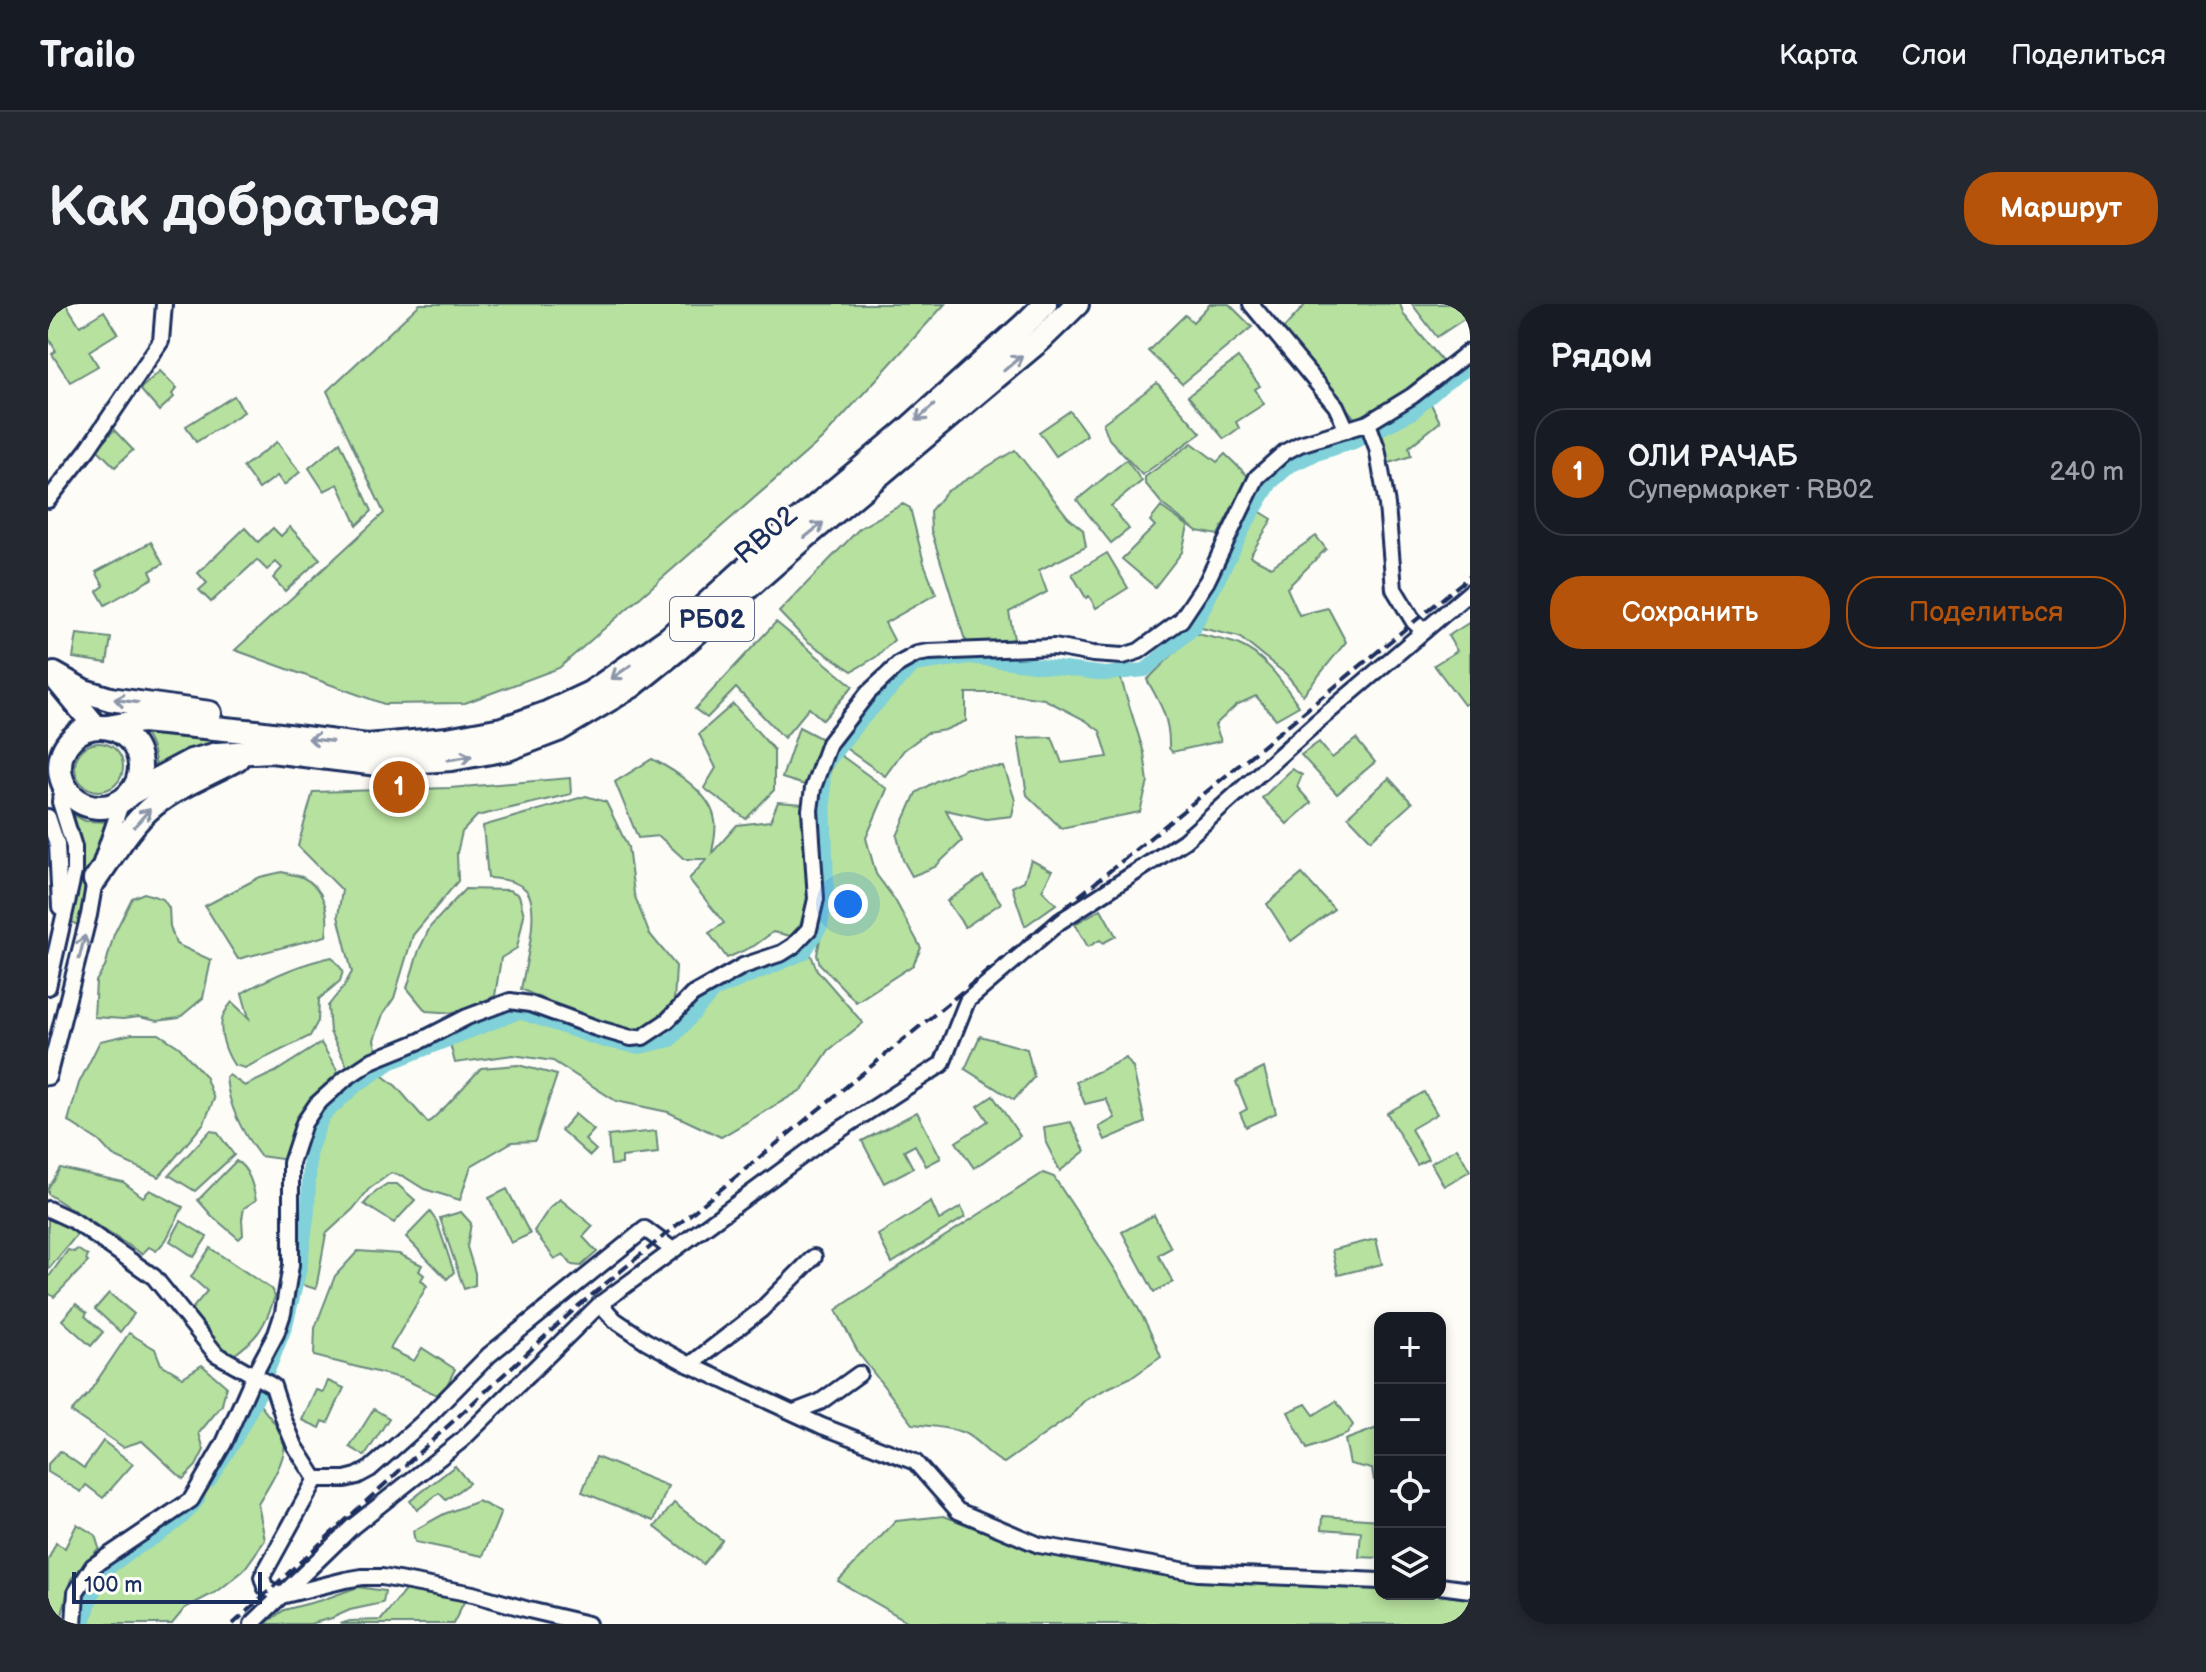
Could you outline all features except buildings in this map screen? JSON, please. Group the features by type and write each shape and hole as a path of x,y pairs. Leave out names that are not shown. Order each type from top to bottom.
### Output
{"highway":[{"name":"RB02","path":"259,745 367,746 447,739 502,729 590,693 669,638 1045,304"},
{"name":"RB02","path":"259,745 378,764 452,759 508,749 558,730 632,686 678,649 809,534 1040,340 1077,304"},
{"path":"51,671 98,696 208,712 259,745 153,805 95,880"},
{"path":"51,671 66,693 102,727 126,736 138,753 140,774 126,797"},
{"name":"РБ02","path":"61,773 62,751 75,734 142,721 259,745"},
{"name":"РБ02","path":"48,741 68,793 77,801 99,808 111,806 191,761 259,745"}],"street":[{"path":"48,500 88,449 161,341 164,304"},
{"path":"1251,304 1336,406 1347,430"},
{"path":"74,1624 76,1592 93,1566 191,1500 224,1443 276,1334 291,1265 290,1178 295,1146 304,1123 317,1104 346,1078 373,1060 510,1001 530,1004 631,1038 643,1037 667,1021 692,995 743,966 782,953 793,946 809,929 816,899 810,810 813,788 829,743 868,693 899,664 917,654 929,652 1054,647 1123,656 1139,651 1181,620 1207,581 1257,477 1269,464 1300,444 1368,423 1412,396 1470,351"},
{"path":"1368,423 1377,448 1387,505 1394,589 1414,622 1424,631"},
{"path":"252,1624 352,1527 462,1440 600,1304 821,1142 942,1064 967,1001 1059,922 1184,841 1318,721 1470,592"},
{"path":"48,987 74,872 74,847 60,802 61,773"},
{"path":"48,1077 72,988 95,880 126,797"},
{"path":"48,817 57,844 61,896 59,942"},
{"path":"48,1209 74,1221 154,1277 216,1354 273,1386 295,1446 316,1479"},
{"path":"316,1479 345,1479 370,1469 422,1423 489,1355 645,1229 673,1250"},
{"path":"690,1365 761,1310 814,1257"},
{"path":"600,1304 615,1320 690,1365 822,1426 915,1462 958,1511 1039,1545 1198,1573 1374,1581"},
{"path":"794,1412 820,1402 859,1374"},
{"path":"316,1479 262,1577 265,1587 281,1596 345,1580 382,1577 473,1594 588,1624"},
{"path":"1446,1587 1470,1590"}],"green space":[{"path":"48,304 66,304 80,326 104,311 118,333 89,351 98,366 70,382 52,354 56,351 48,337"},
{"path":"420,304 945,304 822,439 559,668 465,703 384,704 235,650 384,513 327,391"},
{"path":"1210,304 1229,304 1252,327 1182,384 1148,351 1185,315 1193,322"},
{"path":"1306,304 1400,304 1404,315 1445,364 1409,397 1356,420 1283,329"},
{"path":"1412,304 1470,304 1470,315 1437,337"},
{"path":"1238,358 1260,386 1255,389 1264,404 1236,422 1239,428 1224,439 1188,396"},
{"path":"160,371 177,388 172,394 174,397 159,411 140,389"},
{"path":"1157,383 1201,433 1142,475 1109,439 1103,423"},
{"path":"234,396 244,412 196,442 186,426"},
{"path":"1430,402 1440,422 1409,447 1411,456 1386,464 1378,436 1414,416"},
{"path":"1070,411 1087,435 1056,456 1039,432"},
{"path":"114,430 133,450 115,467 97,449"},
{"path":"277,442 300,472 284,485 277,476 259,489 243,467"},
{"path":"340,442 372,511 357,525 338,484 324,491 309,468"},
{"path":"1192,443 1217,462 1225,454 1248,476 1218,535 1197,531 1163,505 1145,483 1145,477"},
{"path":"1015,450 1068,517 1083,530 1086,547 1039,570 1047,592 1009,612 1014,639 971,649 964,637 931,530 930,511 946,492"},
{"path":"1126,460 1142,481 1111,506 1129,529 1111,543 1077,500"},
{"path":"903,504 910,508 924,563 936,594 885,623 894,640 876,657 852,671 807,641 779,612 860,528"},
{"path":"1161,507 1188,526 1182,552 1155,587 1122,559 1155,526 1150,521"},
{"path":"1256,509 1272,519 1250,556 1271,567 1316,536 1326,549 1287,588 1299,615 1328,608 1346,642 1303,695 1286,674 1239,637 1197,627"},
{"path":"290,527 320,559 285,591 273,578 282,568 276,562 267,570 257,560 211,602 199,590 207,583 198,573 245,528 258,542 273,528 281,536"},
{"path":"151,542 163,564 150,571 153,578 105,605 97,591 104,586 96,572"},
{"path":"1107,553 1128,588 1096,608 1089,596 1086,598 1072,574"},
{"path":"776,622 853,686 823,720 809,708 784,738 736,688 707,718 695,709"},
{"path":"1470,622 1470,701 1464,705 1434,665 1457,651 1448,636"},
{"path":"1194,633 1237,644 1256,655 1272,670 1299,706 1276,719 1256,696 1236,705 1215,725 1221,741 1172,752 1164,712 1147,680"},
{"path":"77,634 111,638 107,663 73,658"},
{"path":"967,659 1120,676 1144,753 1148,782 1140,812 1061,828 1027,795 1018,738 1052,737 1062,763 1108,757 1100,731 1044,699 999,693 966,693 966,721 945,730 927,733 904,750 885,776 844,747 858,727 916,667"},
{"path":"733,704 774,750 774,790 746,819 704,788 716,768 699,734"},
{"path":"140,727 266,743 156,771 152,748"},
{"path":"799,727 826,741 808,786 782,778"},
{"path":"1356,739 1375,762 1337,794 1301,755 1319,742 1332,758"},
{"path":"99,743 108,744 116,750 122,758 122,776 116,784 108,790 99,791 90,790 82,784 76,776 75,767 76,758 82,750 90,744"},
{"path":"839,754 887,789 866,838 876,874 895,900 921,948 913,965 856,1002 820,964 817,955 829,890 825,798 827,782"},
{"path":"652,759 681,776 707,801 715,825 712,853 737,825 770,821 778,802 803,804 813,905 800,938 773,932 754,946 727,958 709,933 724,923 689,879 707,859 684,859 659,836 638,838 615,782"},
{"path":"1004,767 1015,800 1012,816 986,819 946,810 962,841 935,867 912,876 903,860 897,836 916,793 967,768"},
{"path":"1292,769 1302,775 1297,787 1311,803 1287,824 1262,798"},
{"path":"570,778 571,794 477,816 462,832 457,853 458,881 413,935 394,998 383,1014 374,1040 378,1056 349,1070 330,1032 328,1006 352,972 338,916 342,890 298,846 313,792 450,788"},
{"path":"1389,778 1412,803 1371,840 1348,816"},
{"path":"586,796 606,802 628,847 634,894 649,933 676,966 674,1002 660,1023 626,1033 593,1023 521,989 531,937 530,897 517,884 488,878 483,826"},
{"path":"74,815 85,821 110,822 92,865 77,925 72,922 79,868"},
{"path":"1031,860 1052,871 1042,890 1056,904 1025,926 1012,887 1024,881"},
{"path":"282,872 302,877 321,894 326,910 326,936 238,959 205,906 260,877"},
{"path":"1302,874 1334,909 1291,941 1267,904"},
{"path":"983,876 1001,903 965,927 947,901"},
{"path":"465,889 509,890 519,895 524,915 517,948 501,958 495,996 456,1013 426,1011 407,988 419,950 430,927"},
{"path":"144,893 163,899 169,908 170,926 176,944 211,960 203,998 179,1018 157,1021 139,1017 94,1017 96,981 105,967 114,934 132,898"},
{"path":"1101,909 1116,936 1088,947 1075,924"},
{"path":"811,955 817,970 863,1023 829,1050 803,1089 721,1137 668,1112 616,1101 553,1061 513,1055 455,1063 448,1036 483,1022 518,1014 600,1042 639,1049 671,1042 690,1016 714,993"},
{"path":"332,957 343,971 340,981 319,999 318,1021 310,1036 245,1068 234,1065 221,1031 223,1015 232,1002 249,1018 242,993 286,971"},
{"path":"132,1034 159,1034 179,1047 205,1076 214,1099 204,1123 159,1177 113,1156 99,1141 68,1121 79,1083 100,1041"},
{"path":"980,1036 1027,1049 1034,1077 1014,1100 965,1069"},
{"path":"321,1043 342,1078 301,1115 288,1160 260,1156 238,1119 226,1078 229,1075 245,1086 275,1072"},
{"path":"1126,1058 1133,1068 1145,1123 1105,1140 1099,1127 1115,1118 1106,1099 1085,1104 1076,1082"},
{"path":"518,1065 557,1075 535,1141 512,1142 471,1166 460,1200 424,1189 403,1176 391,1173 369,1189 326,1234 316,1289 299,1284 309,1211 311,1152 324,1117 356,1088 379,1073 396,1086 428,1123 481,1068"},
{"path":"1264,1068 1276,1113 1246,1127 1240,1113 1247,1109 1236,1082"},
{"path":"1424,1092 1437,1114 1411,1129 1428,1159 1417,1165 1387,1113"},
{"path":"993,1096 1020,1136 974,1168 956,1142 988,1121 978,1106"},
{"path":"917,1112 941,1158 926,1166 915,1145 904,1151 913,1168 884,1183 862,1141"},
{"path":"575,1114 594,1130 585,1140 596,1150 590,1156 561,1130"},
{"path":"1071,1122 1085,1151 1060,1171 1046,1143 1044,1127"},
{"path":"210,1131 217,1132 234,1155 195,1191 169,1175"},
{"path":"656,1131 658,1153 622,1157 622,1164 611,1165 608,1136"},
{"path":"1457,1148 1470,1171 1444,1186 1431,1163"},
{"path":"236,1161 247,1173 256,1200 244,1208 243,1235 239,1239 198,1200"},
{"path":"60,1168 123,1182 143,1197 150,1190 183,1207 166,1240 156,1251 149,1247 142,1254 48,1194 48,1188"},
{"path":"1043,1173 1054,1177 1112,1265 1139,1310 1161,1357 1134,1376 1083,1402 1071,1416 1004,1463 964,1433 913,1424 859,1354 836,1310"},
{"path":"387,1184 397,1184 415,1200 394,1223 364,1204"},
{"path":"507,1189 530,1234 511,1243 489,1198"},
{"path":"560,1199 593,1226 583,1237 597,1252 581,1266 572,1265 563,1254 555,1259 534,1231"},
{"path":"931,1202 939,1220 961,1207 965,1217 892,1263 878,1235"},
{"path":"430,1212 437,1222 454,1272 447,1279 406,1237"},
{"path":"461,1212 471,1223 467,1247 475,1273 475,1285 464,1289 440,1218"},
{"path":"1154,1215 1171,1248 1158,1255 1173,1282 1154,1292 1122,1232"},
{"path":"48,1217 60,1219 80,1231 48,1270"},
{"path":"181,1221 207,1237 194,1257 170,1241"},
{"path":"1376,1239 1382,1264 1338,1275 1332,1250"},
{"path":"210,1248 271,1289 275,1296 259,1331 231,1357 212,1339 191,1310 207,1291 191,1277"},
{"path":"77,1249 88,1256 88,1262 54,1297 48,1293 48,1278 68,1250 74,1252"},
{"path":"358,1251 399,1254 422,1265 419,1271 424,1275 421,1280 427,1286 390,1349 414,1361 422,1348 455,1369 441,1397 404,1379 314,1356 315,1328 335,1276"},
{"path":"109,1293 134,1314 120,1332 95,1309"},
{"path":"76,1304 103,1332 91,1346 62,1320"},
{"path":"129,1333 155,1349 161,1364 183,1377 202,1365 226,1386 222,1405 199,1433 204,1450 196,1466 183,1479 142,1441 123,1447 71,1412 88,1394"},
{"path":"328,1381 344,1388 328,1423 323,1421 320,1428 302,1420 316,1390 323,1392"},
{"path":"1336,1401 1353,1425 1347,1434 1307,1449 1288,1412 1306,1404 1314,1415"},
{"path":"258,1402 280,1430 285,1446 276,1472 258,1504 265,1540 243,1571 218,1591 185,1608 172,1624 87,1624 90,1607 111,1573 168,1532 197,1506 237,1445"},
{"path":"374,1409 389,1418 365,1456 350,1447"},
{"path":"1374,1429 1374,1480 1372,1469 1350,1464 1345,1440"},
{"path":"103,1441 133,1464 103,1498 86,1485 81,1492 48,1472 48,1464 60,1451 84,1468"},
{"path":"596,1457 668,1486 654,1521 582,1492"},
{"path":"455,1466 469,1483 446,1500 439,1493 417,1510 410,1501"},
{"path":"478,1501 501,1512 483,1556 415,1542 413,1531 444,1514"},
{"path":"674,1503 722,1540 703,1564 655,1527"},
{"path":"944,1516 1037,1552 1190,1579 1374,1588 1374,1600 1446,1600 1446,1596 1470,1599 1470,1624 912,1624 838,1581 896,1521"},
{"path":"1323,1516 1374,1520 1374,1558 1359,1557 1361,1532 1322,1529"},
{"path":"77,1524 95,1535 99,1548 71,1579 62,1615 54,1624 48,1624 48,1560 56,1543 65,1548"},
{"path":"358,1587 385,1591 383,1603 310,1624 265,1624 284,1610"},
{"path":"406,1589 465,1600 453,1624 340,1624 381,1620"}],"waterway":[{"path":"209,1481 259,1394 286,1325 300,1268 308,1211 310,1151 323,1116 356,1086 392,1062 519,1012 601,1040 640,1047 671,1040 714,991 804,953 821,926 827,885 823,768 857,725 914,665 969,657 1105,674 1145,670 1194,628 1246,524 1271,483 1290,466 1354,442 1412,413 1442,386 1470,367"},
{"path":"84,1624 93,1594 104,1573 120,1559 168,1529 198,1499"}],"railway":[{"path":"233,1624 577,1307 1470,576"}],"place":[{"name":"ОЛИ РАЧАБ","path":"399,787"}]}
